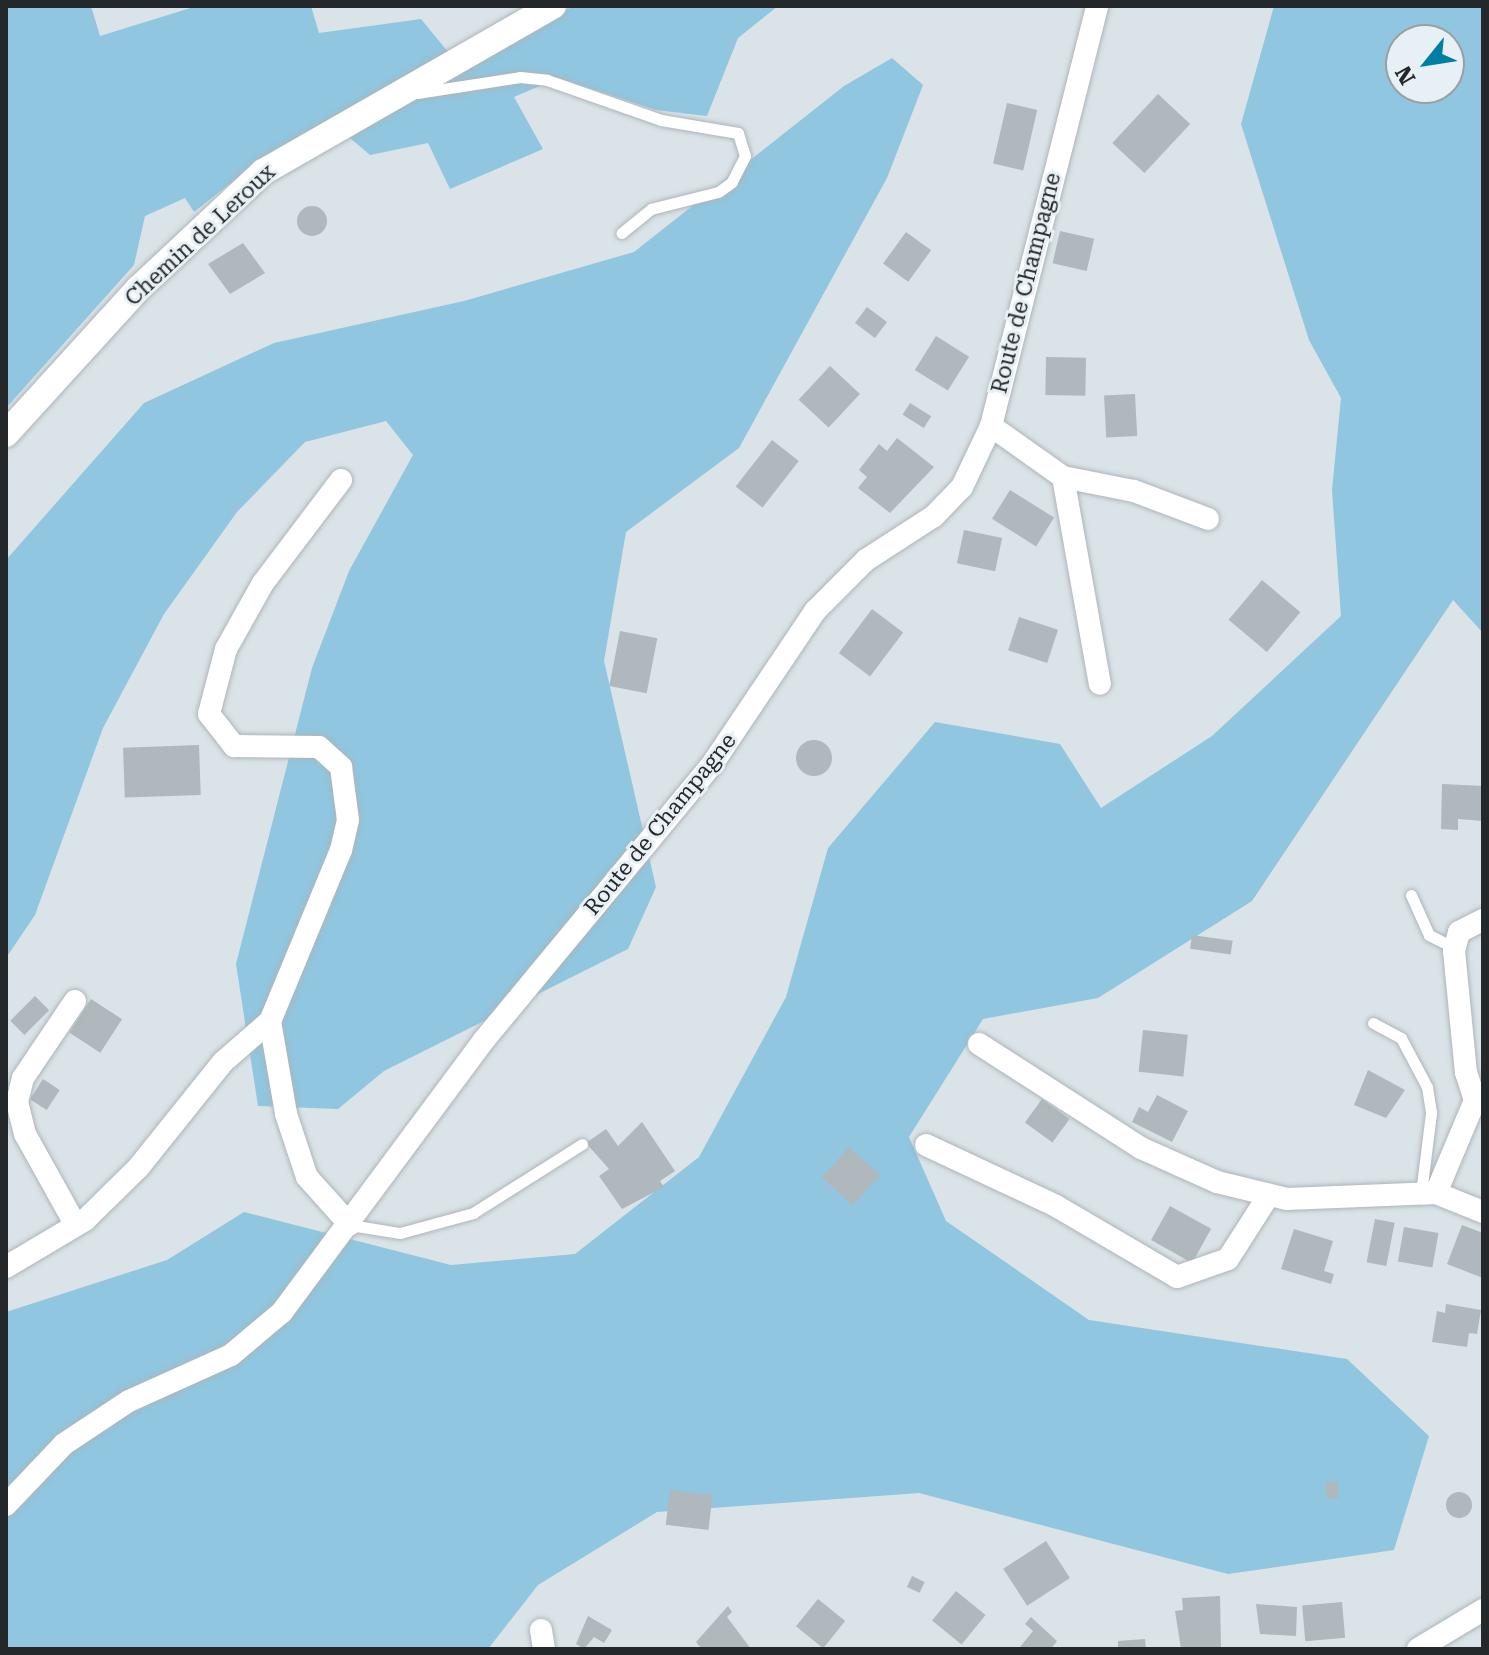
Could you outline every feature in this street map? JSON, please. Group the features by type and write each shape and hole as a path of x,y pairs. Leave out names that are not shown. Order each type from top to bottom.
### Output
{"street":[{"name":"Chemin de Leroux","path":"6,434 139,288 263,172 553,6"},
{"name":"Route de Champagne","path":"6,1505 64,1444 129,1401 231,1355 282,1312 350,1225 484,1040 711,766 815,611 866,560 934,516 962,487 991,426 1097,6"},
{"path":"991,426 1063,477 1134,491 1208,519"},
{"path":"1063,477 1100,684"},
{"path":"6,1267 75,1224 138,1168 178,1112 270,1021 341,850 348,820 344,779 334,756 319,747 234,746 209,714 226,649 263,583 341,480"},
{"path":"1428,1193 1475,1100 1466,1073 1455,948 1459,932 1483,920"},
{"path":"75,1001 23,1078 17,1102 25,1134 75,1224"},
{"path":"270,1021 286,1114 307,1177 350,1225"},
{"path":"979,1044 1141,1148 1267,1198 1428,1193 1483,1212"},
{"path":"926,1145 1042,1199 1177,1277 1228,1259 1267,1198"},
{"path":"1418,1649 1483,1610"}],"lane":[{"path":"393,95 520,77 547,80 661,120 738,133 745,156 732,182 718,192 651,209 621,233"},
{"path":"1411,895 1429,935 1455,948"},
{"path":"1373,1023 1401,1038 1427,1087 1431,1113 1428,1193"},
{"path":"350,1225 400,1233 473,1213 582,1144"}],"shaded area":[{"path":"6,6 91,6 100,36 197,6 311,6 319,33 421,19 448,52 502,50 573,6 778,6 738,38 707,116 656,110 558,78 514,97 543,149 450,189 428,143 370,155 329,120 265,156 194,212 185,198 145,216 134,265 6,408"},
{"path":"1274,6 1483,6 1483,633 1453,600 1252,901 1098,998 983,1019 909,1137 946,1221 1089,1320 1347,1359 1429,1436 1394,1550 1228,1574 919,1493 657,1512 538,1585 488,1649 6,1649 6,1312 167,1260 244,1212 451,1265 575,1254 699,1157 786,997 828,848 935,722 1060,744 1101,808 1212,736 1341,616 1332,490 1341,398 1309,340 1241,124"},
{"path":"892,58 923,85 887,178 739,448 626,532 604,661 656,887 628,949 384,1071 338,1109 258,1106 236,964 312,668 349,571 413,455 386,421 305,442 237,512 164,614 103,728 35,915 6,958 6,560 144,403 274,343 464,301 634,252 844,86"}],"building":[{"path":"1158,94 1190,124 1144,173 1112,143"},
{"path":"1007,103 1037,110 1023,170 993,163"},
{"path":"312,206 323,210 327,221 323,232 312,236 301,232 297,221 301,210"},
{"path":"1060,231 1094,239 1087,271 1053,263"},
{"path":"906,232 931,250 908,282 883,264"},
{"path":"243,243 265,273 230,294 208,264"},
{"path":"867,307 887,322 875,338 855,323"},
{"path":"936,336 969,357 948,391 915,370"},
{"path":"1046,357 1086,358 1085,396 1045,395"},
{"path":"830,366 860,394 829,428 799,400"},
{"path":"1135,394 1137,436 1106,438 1104,396"},
{"path":"910,403 931,416 924,428 903,415"},
{"path":"897,438 934,467 890,513 858,488 867,477 859,470 879,444 887,451"},
{"path":"772,440 799,461 762,507 736,486"},
{"path":"1010,490 1054,518 1036,546 992,519"},
{"path":"964,530 1002,538 995,571 957,563"},
{"path":"1262,580 1300,612 1267,652 1229,620"},
{"path":"872,609 903,632 870,676 839,653"},
{"path":"1019,617 1058,630 1047,663 1008,650"},
{"path":"620,631 657,638 647,693 609,686"},
{"path":"814,740 826,746 832,758 826,770 814,776 802,770 796,758 802,746"},
{"path":"199,745 201,795 125,798 123,748"},
{"path":"1442,784 1483,786 1483,821 1458,819 1458,830 1441,829"},
{"path":"1192,935 1233,941 1231,955 1190,949"},
{"path":"35,996 49,1010 24,1035 10,1021"},
{"path":"91,999 122,1019 100,1053 69,1033"},
{"path":"1143,1030 1188,1035 1183,1076 1139,1072"},
{"path":"1368,1070 1405,1090 1386,1118 1354,1105"},
{"path":"43,1079 60,1090 47,1110 30,1099"},
{"path":"1157,1095 1188,1111 1172,1142 1132,1122 1139,1107 1148,1112"},
{"path":"1042,1099 1070,1119 1052,1142 1025,1122"},
{"path":"642,1122 675,1171 660,1181 664,1187 622,1209 599,1176 609,1169 586,1143 606,1129 618,1146"},
{"path":"849,1147 880,1175 853,1206 822,1177"},
{"path":"1170,1206 1211,1229 1192,1263 1151,1240"},
{"path":"1375,1219 1395,1223 1386,1266 1367,1262"},
{"path":"1462,1225 1483,1233 1483,1278 1447,1264"},
{"path":"1404,1227 1438,1233 1432,1268 1398,1261"},
{"path":"1294,1229 1333,1241 1324,1271 1334,1274 1331,1284 1281,1269"},
{"path":"1446,1304 1481,1310 1477,1334 1469,1333 1467,1347 1432,1342 1437,1311 1445,1313"},
{"path":"1337,1481 1339,1498 1327,1499 1325,1482"},
{"path":"670,1490 713,1495 708,1530 666,1525"},
{"path":"1459,1492 1468,1496 1472,1505 1468,1514 1459,1518 1450,1514 1446,1505 1450,1496"},
{"path":"1046,1541 1070,1578 1027,1606 1003,1569"},
{"path":"912,1576 925,1582 920,1593 907,1587"},
{"path":"956,1591 986,1615 962,1644 932,1621"},
{"path":"1220,1596 1221,1647 1181,1649 1175,1611 1183,1610 1182,1598"},
{"path":"818,1599 845,1621 823,1648 796,1626"},
{"path":"1342,1602 1345,1638 1305,1641 1302,1605"},
{"path":"1256,1604 1297,1607 1296,1636 1260,1634"},
{"path":"728,1606 732,1612 727,1617 751,1649 702,1649 696,1642"},
{"path":"588,1616 612,1630 604,1643 594,1637 584,1649 576,1644"},
{"path":"1031,1617 1057,1641 1051,1649 1020,1647 1033,1631 1025,1624"},
{"path":"1145,1639 1146,1649 1118,1649 1118,1641"}]}
